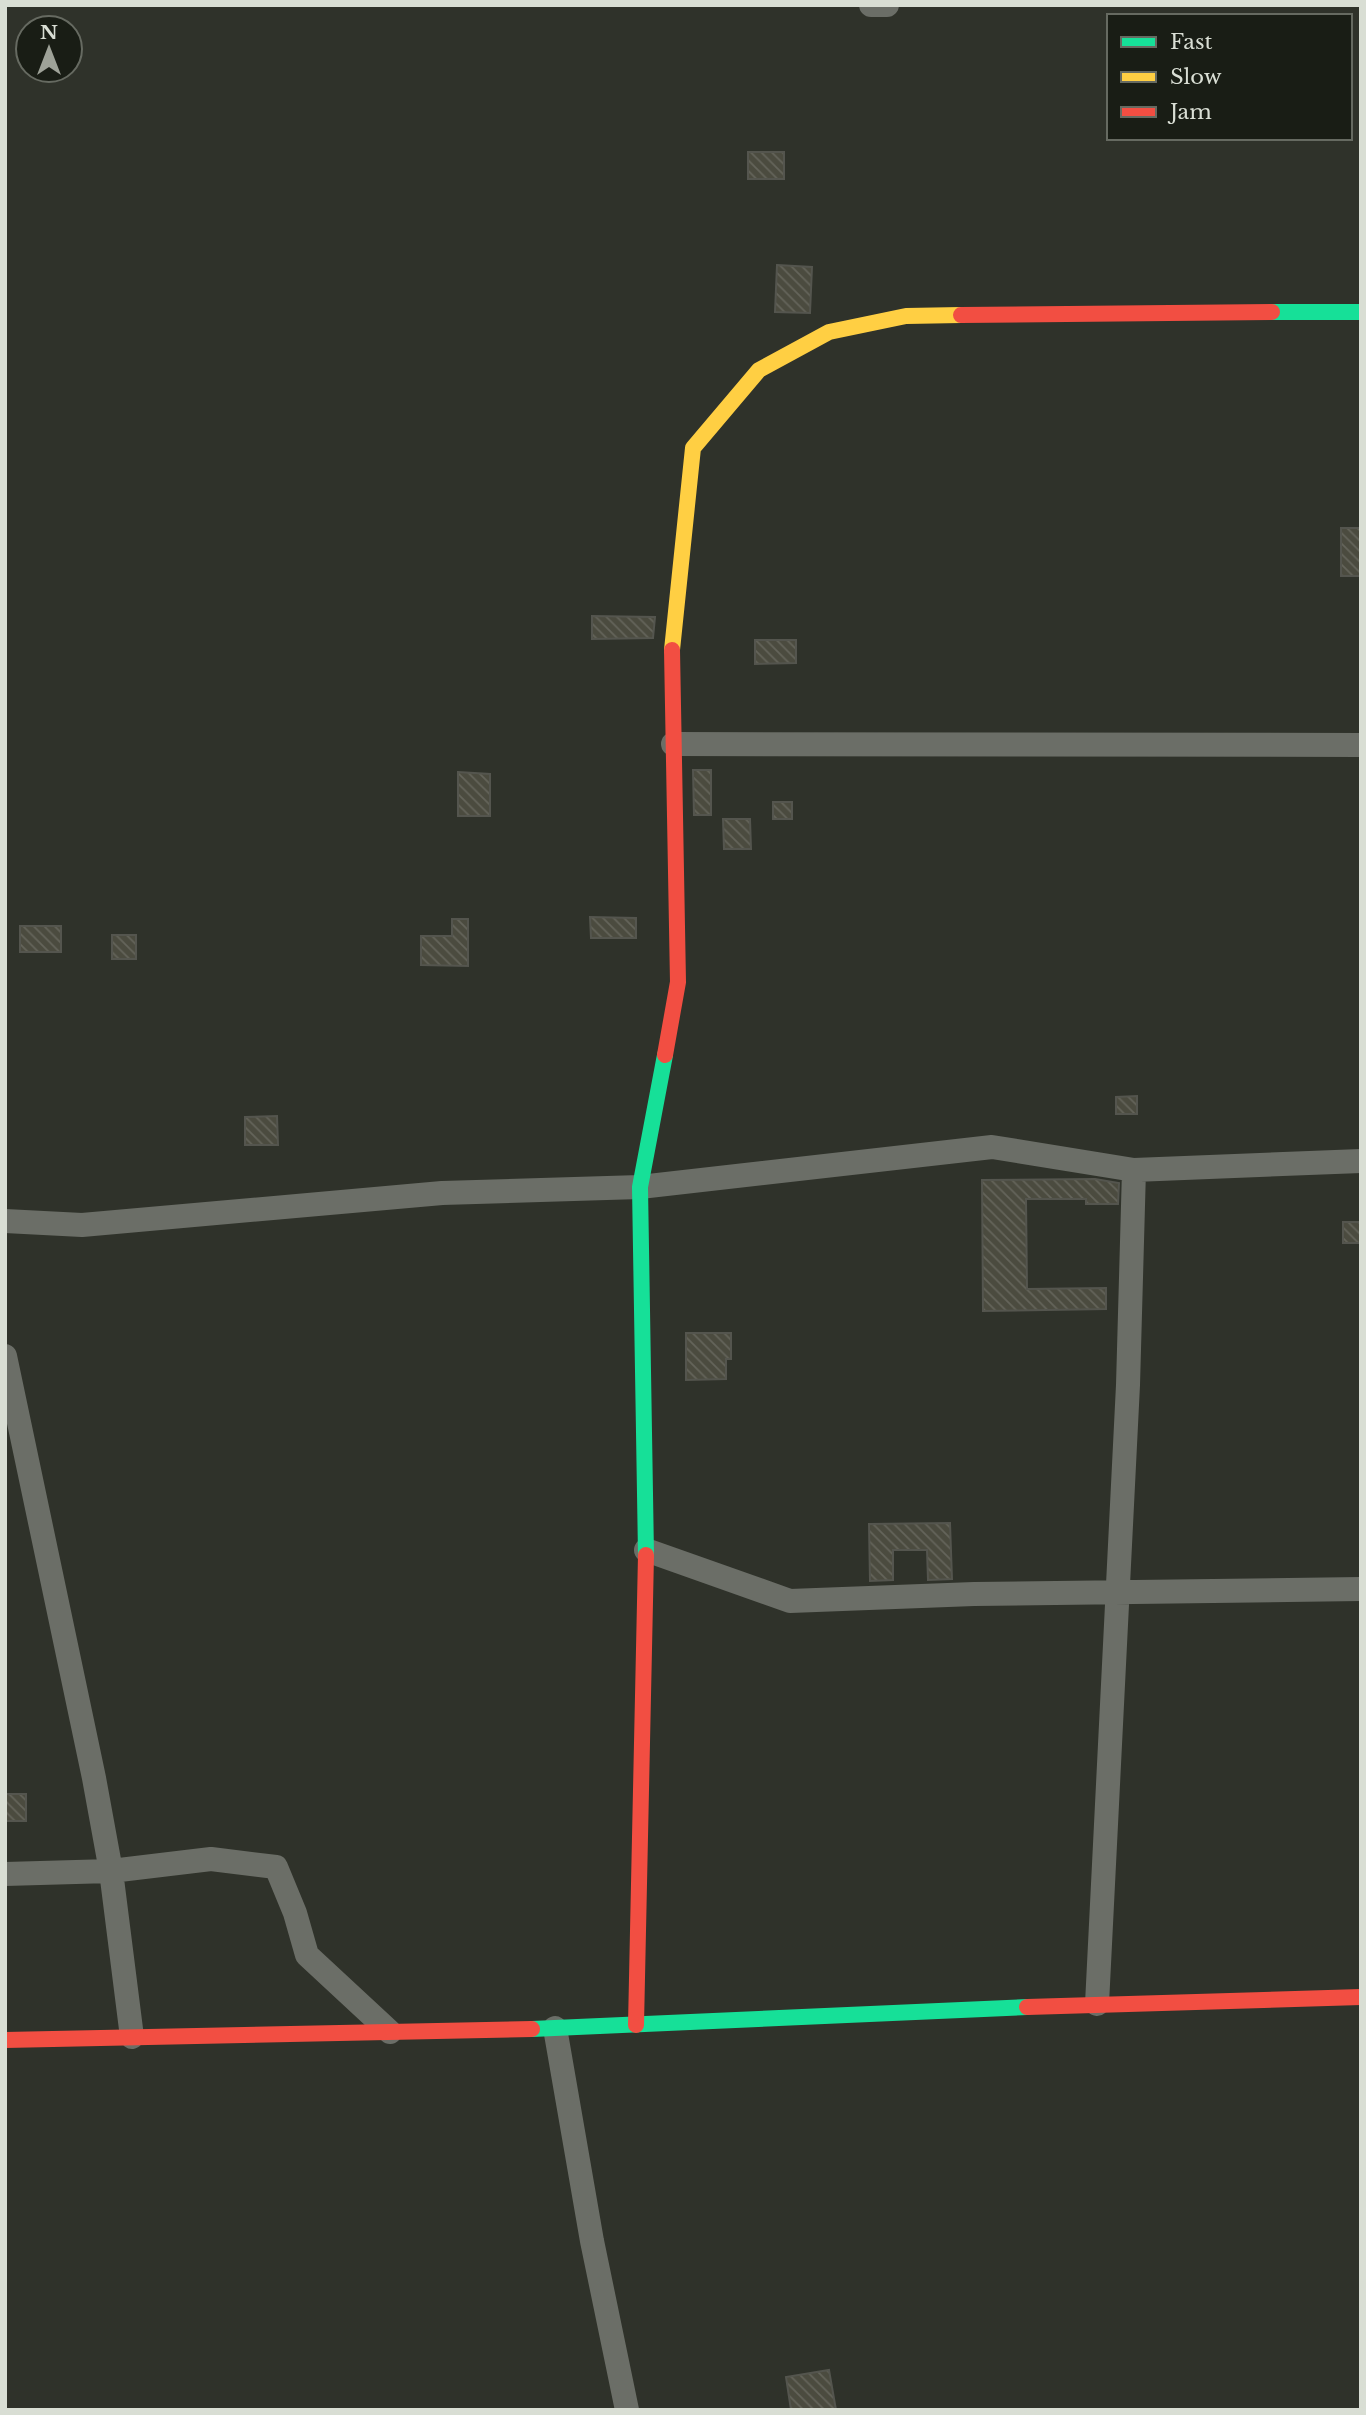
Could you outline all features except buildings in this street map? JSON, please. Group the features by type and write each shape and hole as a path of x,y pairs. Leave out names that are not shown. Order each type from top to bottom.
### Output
{"street":[{"path":"871,5 887,5"},
{"path":"636,2025 646,1550 640,1187 678,982 671,663 693,448 759,370 829,332 906,316 1105,311 1361,312"},
{"path":"673,744 1361,745"},
{"path":"5,1221 82,1225 442,1192 640,1187 992,1147 1134,1170 1361,1161"},
{"path":"1097,2004 1128,1385 1134,1170"},
{"path":"5,1356 92,1765 110,1871 132,2037"},
{"path":"646,1550 790,1601 974,1594 1361,1590"},
{"path":"5,1874 110,1871 211,1860 276,1867 295,1913 307,1955 390,2032"},
{"path":"5,2040 555,2028 1097,2004 1361,1997"},
{"path":"555,2028 592,2241 627,2410"}],"traffic: fast":[{"path":"1272,312 1361,312"},
{"path":"646,1555 640,1187 665,1055"},
{"path":"532,2029 1027,2007"}],"traffic: slow":[{"path":"672,650 693,448 759,370 829,332 906,316 961,315"}],"traffic: jam":[{"path":"961,315 1272,312"},
{"path":"665,1055 678,982 672,650"},
{"path":"636,2025 646,1555"},
{"path":"1027,2007 1361,1997"},
{"path":"5,2040 532,2029"}]}
